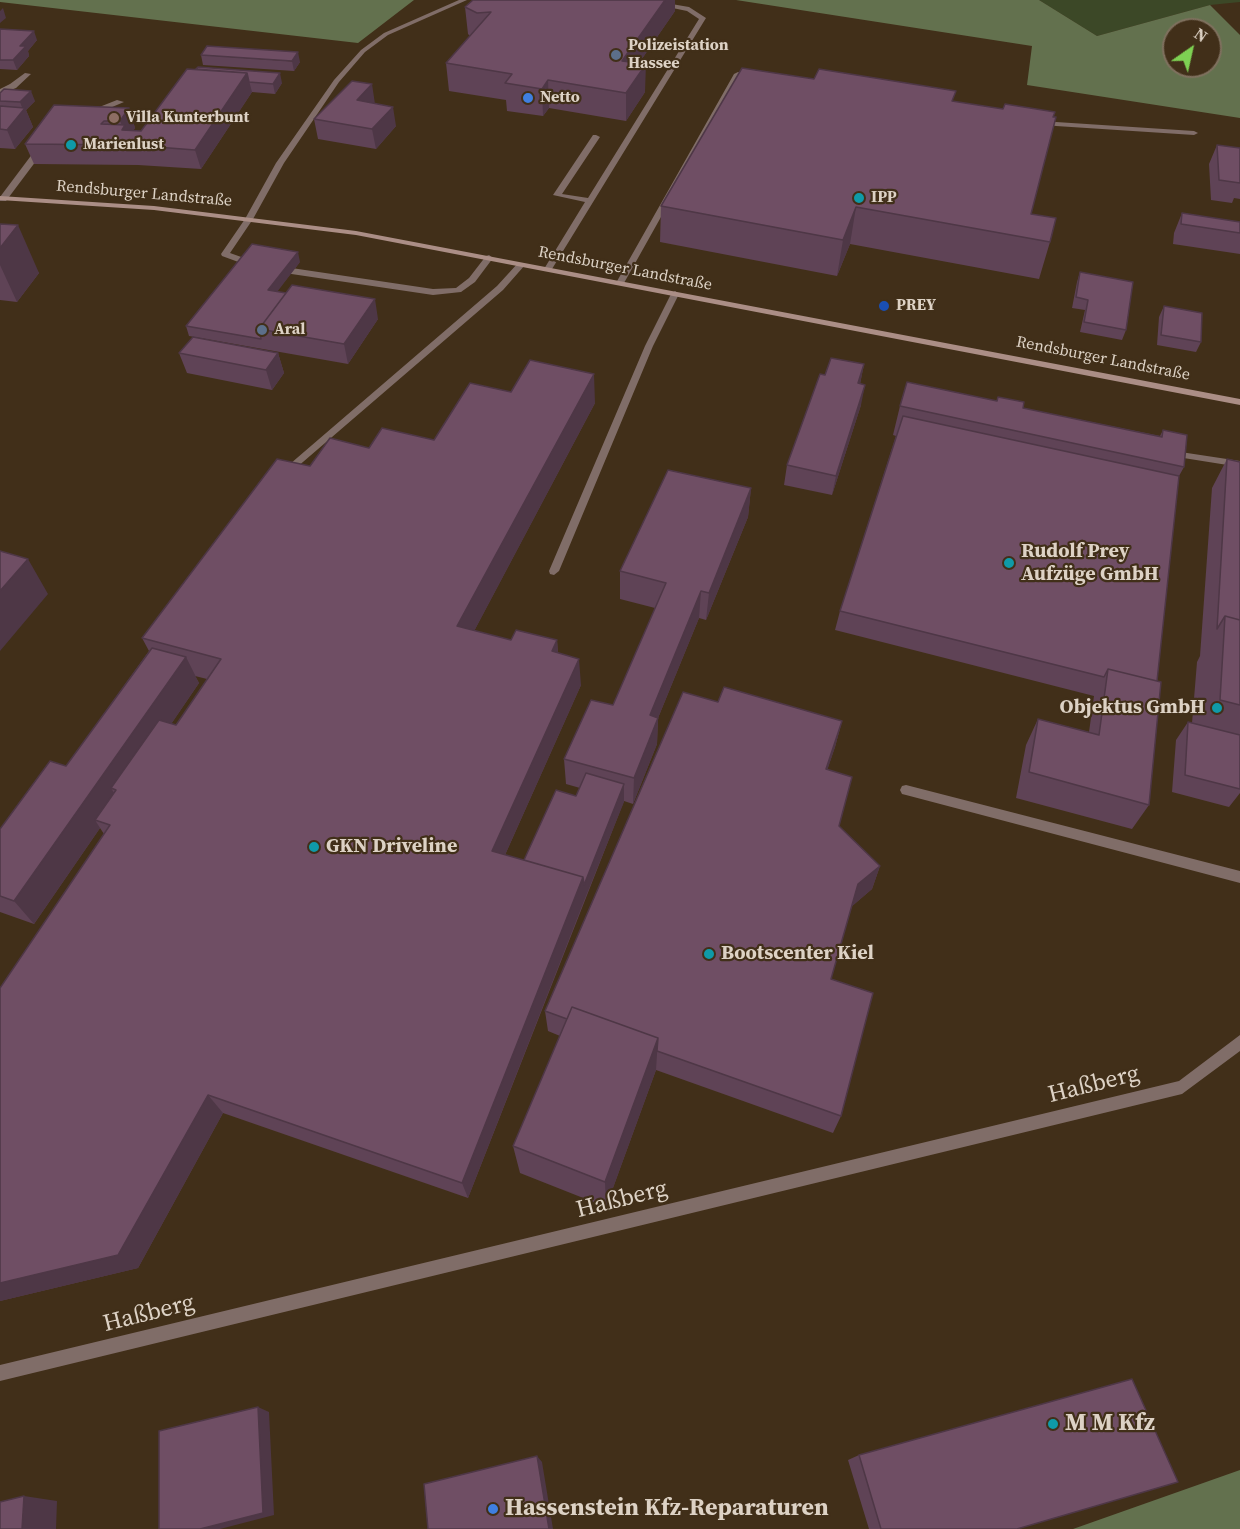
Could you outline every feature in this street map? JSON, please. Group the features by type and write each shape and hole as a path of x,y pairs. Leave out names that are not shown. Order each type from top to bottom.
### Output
{"street":[{"name":"Rendsburger Landstraße","path":"2,199 154,208 356,233 1240,402"}],"lane":[{"path":"464,0 386,34 363,51 336,81 280,163 249,219 225,254 247,264 433,292 458,290 472,280 489,258"},
{"path":"548,269 703,18 688,9 637,0"},
{"path":"0,92 13,86 27,74"},
{"path":"620,283 738,74 1056,124 1194,133"},
{"path":"2,199 57,127 120,102"},
{"path":"591,201 557,195 596,137"},
{"path":"274,483 500,288 521,265"},
{"path":"554,571 649,346 675,294"},
{"path":"1174,454 1240,464"},
{"path":"906,790 1240,877"},
{"name":"Haßberg","path":"0,1373 1182,1087 1240,1042"}],"green space":[{"path":"0,0 414,0 358,43 0,2"},
{"path":"736,0 1039,0 1097,36 1162,18 1162,78 1222,78 1222,18 1163,18 1210,5 1240,35 1240,118 1027,85 1032,46"},
{"path":"1039,0 1240,0 1240,2 1210,5 1097,36"},
{"path":"1240,1470 1240,1529 1073,1529"}],"building":[{"path":"473,0 665,0 622,61 646,64 626,93 548,80 542,89 505,83 512,74 446,63 491,12 477,13 465,7"},
{"path":"0,29 34,31 20,46 26,46 13,60 0,60"},
{"path":"207,46 298,52 292,61 201,55"},
{"path":"198,67 280,73 273,84 249,82 247,73 196,69"},
{"name":"IPP","path":"742,68 814,79 819,69 956,91 952,101 1003,109 1005,104 1055,112 1053,117 1056,117 1031,214 1056,218 1050,242 856,207 843,240 661,206"},
{"path":"187,69 247,73 195,150 131,145 25,144 54,105 129,108 120,121 104,121 101,124 125,125 122,130 141,131"},
{"path":"352,81 372,84 357,100 393,107 372,129 314,119"},
{"path":"4,89 31,91 20,102 0,101 0,93"},
{"path":"0,106 25,108 7,130 0,129"},
{"path":"1217,145 1240,148 1240,183 1219,180"},
{"path":"1182,213 1240,222 1240,233 1181,224"},
{"path":"0,224 18,225 0,248"},
{"path":"252,244 298,252 268,290 286,293 259,329 261,339 186,326"},
{"path":"1080,272 1133,282 1126,330 1084,322 1088,300 1076,297"},
{"path":"292,285 375,299 344,344 259,329"},
{"path":"1164,306 1202,313 1201,342 1161,335"},
{"path":"193,337 278,353 266,370 179,353"},
{"path":"831,358 864,364 858,383 865,385 836,476 787,465 820,374 825,375"},
{"name":"GKN Driveline","path":"530,360 594,374 457,626 511,640 516,630 557,640 552,651 579,659 492,851 583,877 462,1183 208,1095 118,1255 0,1283 0,988 110,825 95,820 116,790 111,788 159,720 176,725 221,659 142,638 277,459 310,466 330,438 369,448 382,428 434,440 470,383 511,392"},
{"path":"907,382 997,401 998,397 1024,402 1023,408 1162,437 1163,430 1187,435 1184,467 900,406"},
{"name":"Rudolf Prey Aufzüge GmbH","path":"903,416 1179,476 1157,681 1108,669 1104,677 840,611"},
{"path":"1227,459 1240,462 1240,620 1225,616 1217,629"},
{"path":"668,470 751,488 709,593 701,591 650,715 658,718 634,778 564,759 591,700 613,705 666,583 620,571"},
{"path":"0,551 28,559 0,591"},
{"path":"1225,616 1240,620 1240,705 1220,700"},
{"path":"152,648 186,657 14,901 0,896 0,829 50,761 66,766"},
{"path":"1108,669 1161,682 1149,805 1029,772 1038,719 1099,735"},
{"name":"Bootscenter Kiel","path":"724,687 842,721 826,769 852,777 839,826 880,866 858,884 831,979 873,993 841,1116 657,1051 658,1038 572,1007 567,1019 545,1011 683,692 718,702"},
{"path":"1188,722 1240,735 1240,789 1185,775"},
{"path":"586,773 624,784 584,885 583,877 524,860 556,790 576,796"},
{"path":"572,1007 658,1038 605,1182 513,1146"},
{"name":"M M Kfz","path":"1132,1379 1178,1482 1017,1529 881,1529 859,1455"},
{"path":"258,1407 263,1513 200,1529 159,1529 159,1431"},
{"name":"Hassenstein Kfz-Reparaturen","path":"537,1456 549,1529 428,1529 424,1484"},
{"path":"24,1496 22,1529 0,1529 0,1502"}],"place":[{"name":"Polizeistation Hassee","path":"616,55"},
{"name":"Netto","path":"528,98"},
{"name":"Villa Kunterbunt","path":"114,118"},
{"name":"Marienlust","path":"71,145"},
{"name":"IPP","path":"859,198"},
{"name":"PREY","path":"884,306"},
{"name":"Aral","path":"262,330"},
{"name":"Rudolf Prey Aufzüge GmbH","path":"1009,563"},
{"name":"Objektus GmbH","path":"1217,708"},
{"name":"GKN Driveline","path":"314,847"},
{"name":"Bootscenter Kiel","path":"709,954"},
{"name":"M M Kfz","path":"1053,1424"},
{"name":"Hassenstein Kfz-Reparaturen","path":"493,1509"}]}
